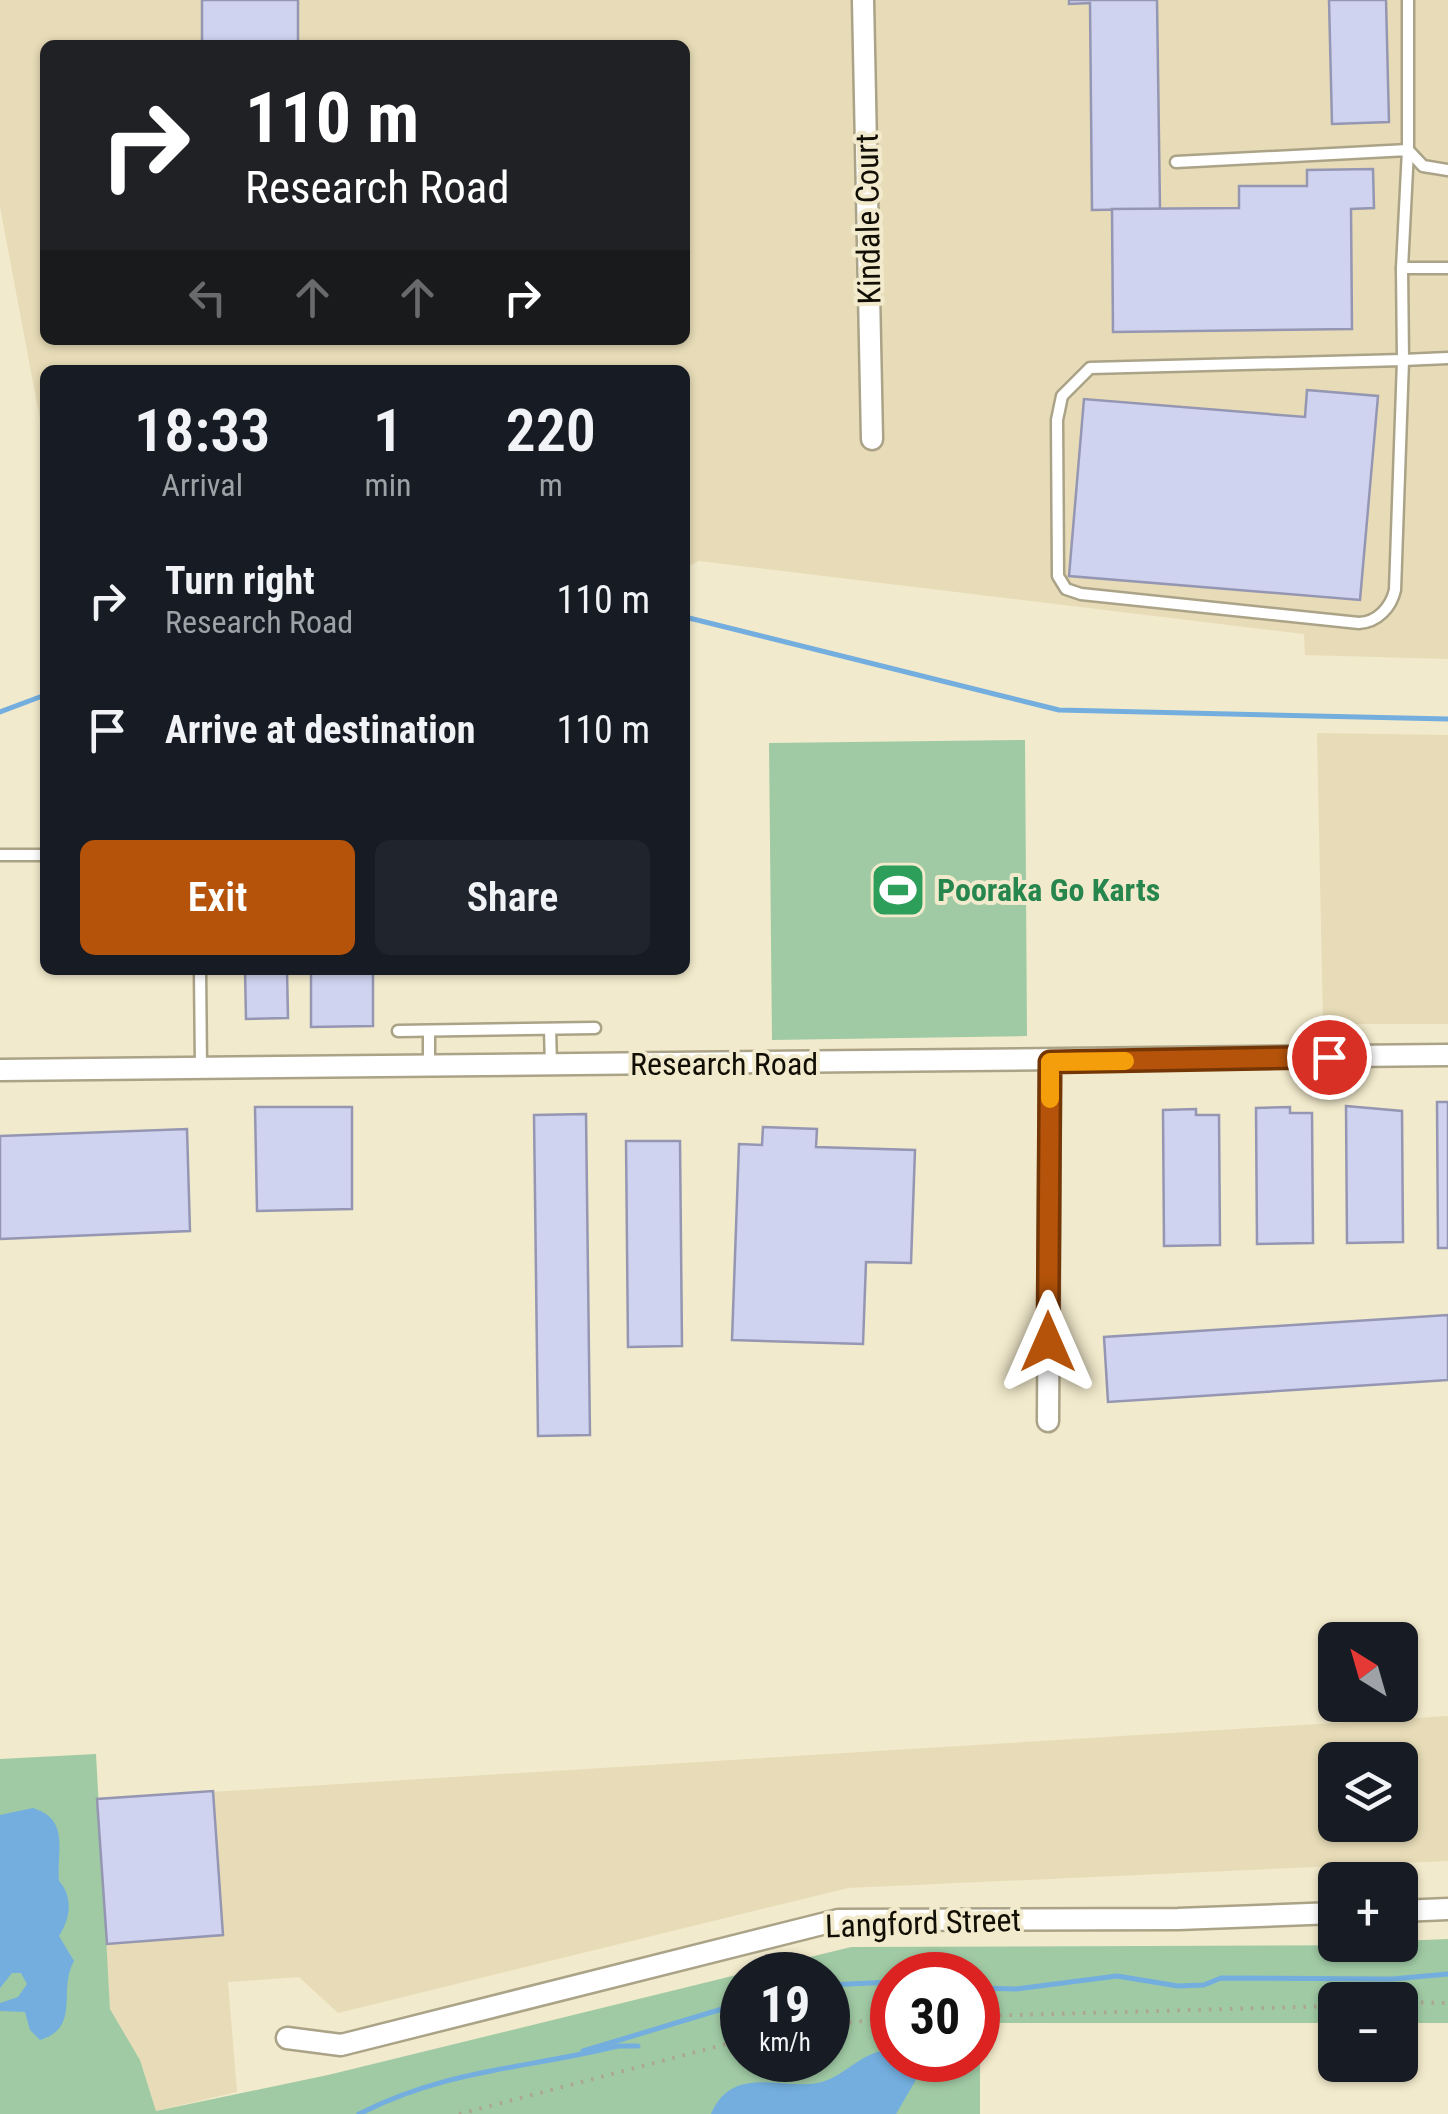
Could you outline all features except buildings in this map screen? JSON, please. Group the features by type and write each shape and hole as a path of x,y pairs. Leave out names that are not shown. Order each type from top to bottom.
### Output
{"street":[{"name":"Kindale Court","path":"864,0 872,438"},
{"name":"Research Road","path":"0,1070 1448,1055"},
{"path":"1048,1421 1050,1062"},
{"path":"1418,1910 1448,1909"},
{"name":"Langford Street","path":"287,2038 341,2045 838,1920 1318,1915"}],"lane":[{"path":"1408,0 1403,360 1392,603 1377,617 1359,623 1080,594 1066,588 1058,576 1057,420 1062,396 1090,368 1403,360 1448,358"},
{"path":"1176,162 1408,150 1423,166 1448,170"},
{"path":"1402,268 1448,268"},
{"path":"0,855 40,855"},
{"path":"200,975 201,1069"},
{"path":"550,1028 550,1066"},
{"path":"398,1032 595,1028"},
{"path":"429,1031 430,1066"}],"path":[{"path":"1418,2002 1448,2003"},
{"path":"1000,2015 1318,2006"},
{"path":"459,2114 720,2046"}],"shaded area":[{"path":"0,0 1448,0 1448,659 1305,655 1304,634 699,561 690,566 690,365 40,365 40,419 0,207"},
{"path":"1317,733 1448,735 1448,1024 1323,1024"},
{"path":"1448,1716 1448,1861 1318,1862 1318,1867 848,1888 338,2013 299,1977 228,1982 237,2092 156,2111 140,2060 110,2009 96,1799 1350,1722 1418,1722 1418,1718"}],"green space":[{"name":"Pooraka Go Karts","path":"1025,740 1027,1036 772,1040 769,743"},
{"path":"96,1754 110,2009 140,2060 156,2111 328,2075 720,1979 720,2082 850,2082 850,1952 831,1952 851,1947 1318,1945 1318,1962 1418,1962 1418,1940 1448,1939 1448,2023 1418,2023 1418,1982 1318,1982 1318,2023 1000,2023 1000,1952 870,1952 870,2082 980,2082 980,2114 0,2114 0,1759"}],"water":[{"path":"33,1808 45,1813 57,1828 59,1881 67,1893 69,1907 59,1936 74,1961 67,1984 65,2017 53,2034 40,2040 30,2030 25,2012 0,2011 0,2003 18,1997 27,1984 21,1973 12,1973 0,1988 0,1815"},
{"path":"870,2055 870,2082 915,2082 896,2114 711,2114 733,2088 761,2082 850,2082 850,2067"}],"waterway":[{"path":"690,618 1059,710 1448,719"},
{"path":"0,712 40,697"},
{"path":"1000,1989 1117,1976 1178,1986 1204,1985 1221,1978 1392,1979 1448,1974"},
{"path":"850,1984 870,1983"},
{"path":"583,2051 720,2010"},
{"path":"359,2114 455,2079 618,2046 638,2046"}],"slow traffic":[{"path":"1050,1099 1050,1062 1125,1061"}],"place":[{"name":"Pooraka Go Karts","path":"898,890"}],"route":[{"path":"1048,1342 1050,1062 1329,1057"}]}
